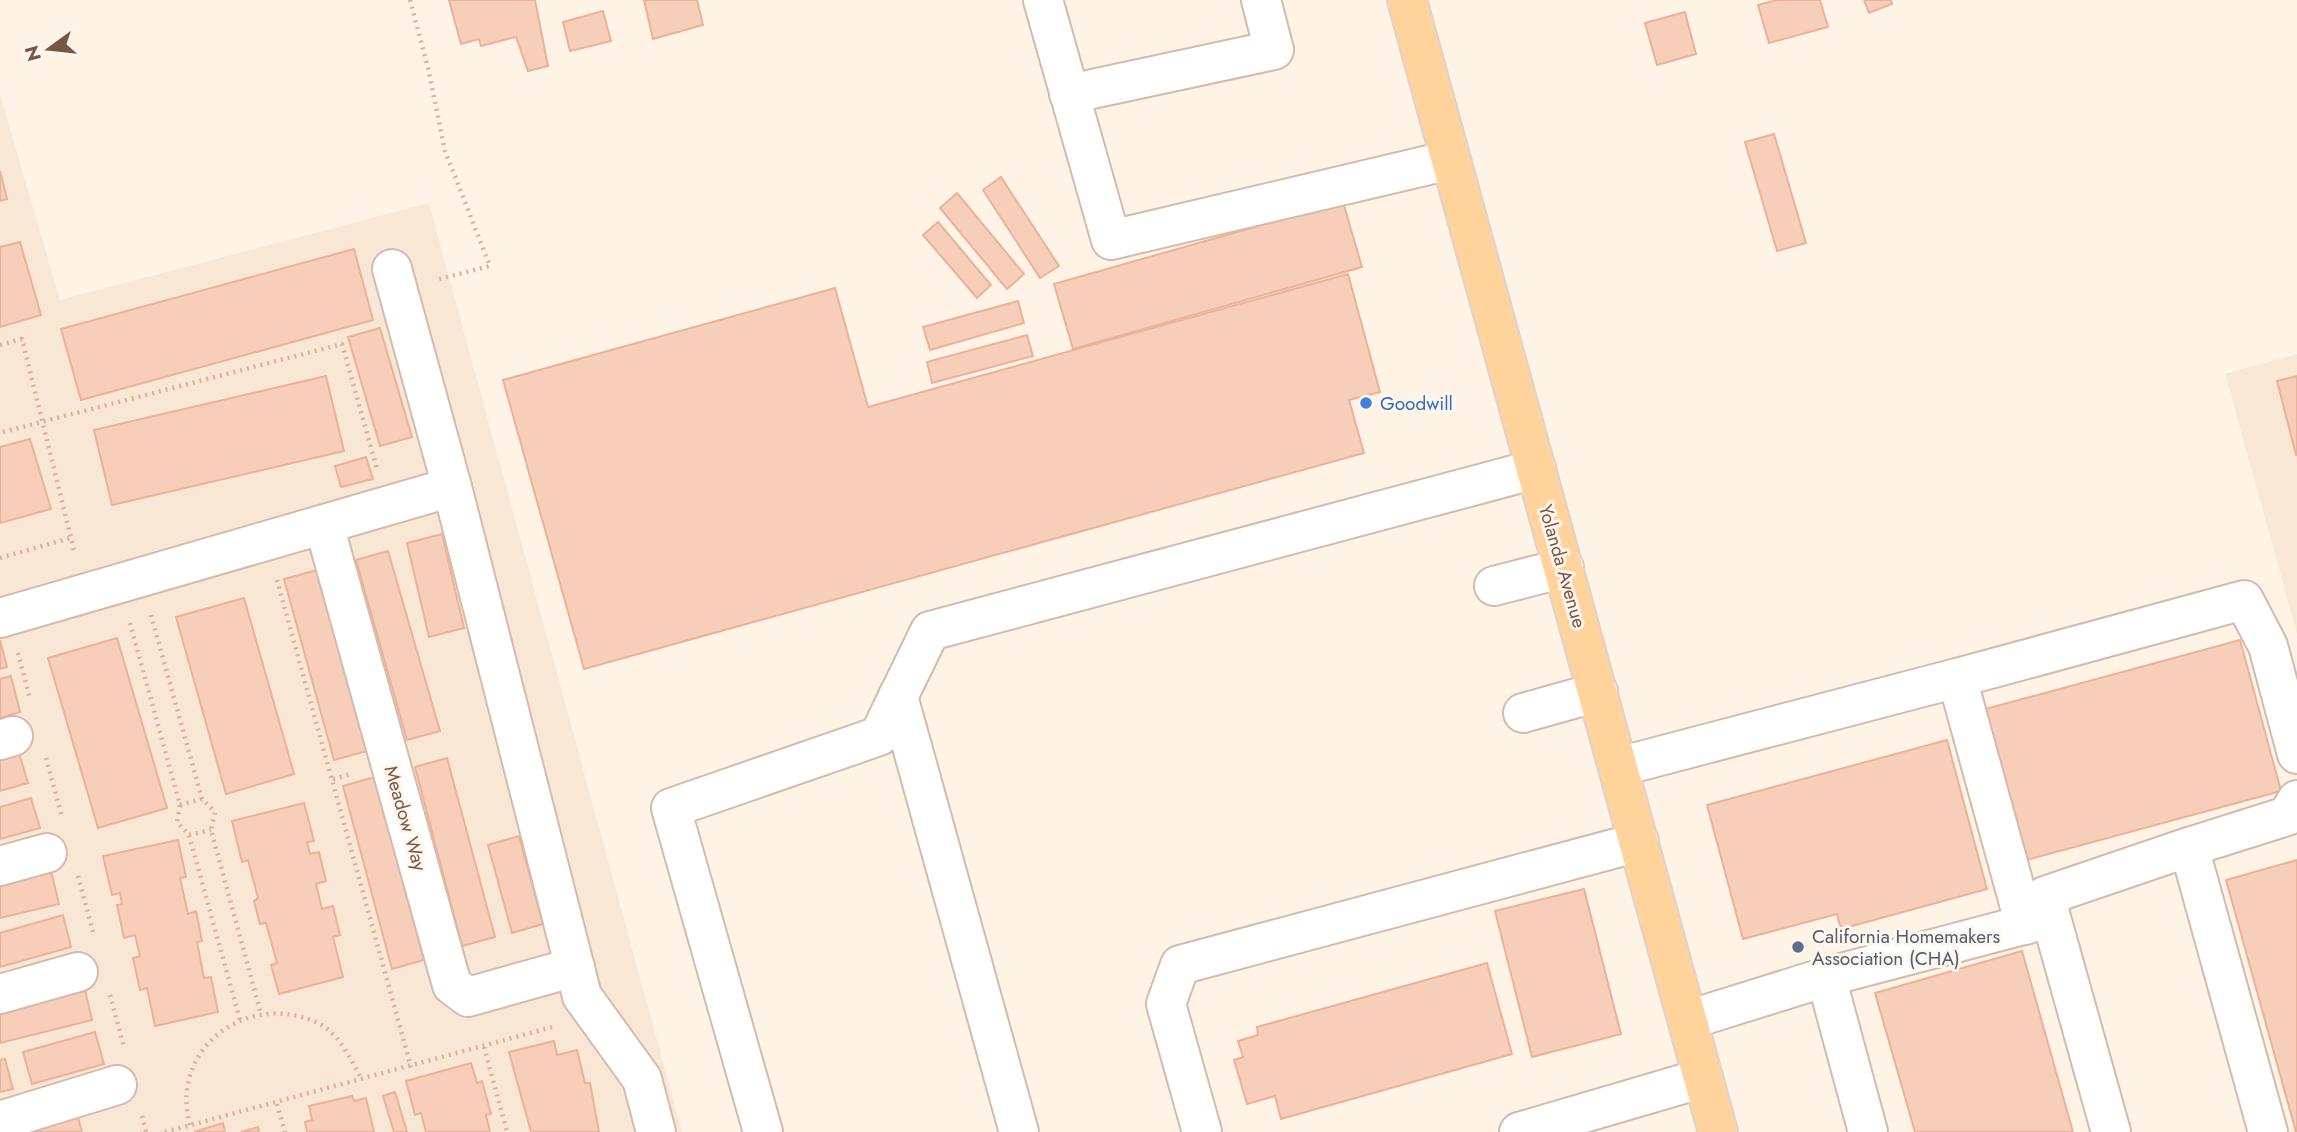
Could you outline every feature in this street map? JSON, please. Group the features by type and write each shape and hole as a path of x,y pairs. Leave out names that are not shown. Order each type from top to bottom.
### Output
{"main road":[{"name":"Yolanda Avenue","path":"1406,0 1718,1132"}],"street":[{"path":"1043,0 1111,240 1450,160"},
{"path":"1069,94 1274,50 1261,0"},
{"path":"394,280 452,487 560,971 582,996 642,1079 656,1132"},
{"path":"763,1132 671,808 879,736 930,631 1536,469"},
{"path":"0,618 452,487"},
{"name":"Meadow Way","path":"324,525 452,985 468,997 560,971"},
{"path":"1494,586 1564,568"},
{"path":"1618,767 2244,600 2268,646 2297,754"},
{"path":"1957,678 2111,1132"},
{"path":"1523,713 1598,692"},
{"path":"898,696 1019,1132"},
{"path":"2038,921 2045,896 2287,816 2297,800"},
{"path":"0,866 55,837"},
{"path":"1202,1132 1166,1004 1180,965 1639,842"},
{"path":"2189,847 2268,1132"},
{"path":"1688,1020 1826,978 2038,921"},
{"path":"0,994 94,968"},
{"path":"1826,978 1868,1132"},
{"path":"1519,1132 1703,1078"},
{"path":"0,1121 128,1083"}],"path":[{"path":"394,280 491,266 445,151 428,68 410,0"},
{"path":"0,345 22,339 76,560"},
{"path":"3,432 342,344 388,507"},
{"path":"0,558 71,538"},
{"path":"142,577 202,799 215,811 211,830 261,1014"},
{"path":"266,583 278,580 411,1067"},
{"path":"117,624 164,611"},
{"path":"129,620 180,805 177,822 189,835 240,1020"},
{"path":"15,726 17,651 30,647"},
{"path":"46,757 55,837"},
{"path":"180,805 202,799"},
{"path":"189,835 211,830"},
{"path":"77,874 94,968 128,1083 146,1132"},
{"path":"165,1132 277,1104 557,1026 560,971"},
{"path":"190,1126 184,1104 188,1079 204,1049 226,1027 261,1014 286,1014 318,1023 344,1047 362,1080"},
{"path":"484,1047 507,1132"},
{"path":"277,1104 285,1132"}],"shaded area":[{"path":"0,94 60,300 429,203 682,1132 0,1132"},
{"path":"2297,354 2297,634 2225,374"}],"building":[{"path":"449,0 535,0 548,66 528,71 516,37 481,46 479,39 461,44"},
{"path":"644,0 697,0 703,25 653,39"},
{"path":"1777,0 1820,0 1828,27 1769,43 1758,5"},
{"path":"1864,0 1891,0 1892,4 1869,13"},
{"path":"603,11 611,41 570,51 563,22"},
{"path":"1685,12 1696,54 1657,65 1645,23"},
{"path":"1774,134 1806,243 1777,251 1745,142"},
{"path":"0,171 7,199 0,201"},
{"path":"1001,177 1059,266 1040,278 983,190"},
{"path":"957,193 1024,274 1007,289 940,208"},
{"path":"1343,202 1362,267 1073,349 1054,284"},
{"path":"938,222 991,285 977,298 923,235"},
{"path":"20,242 41,315 0,327 0,247"},
{"path":"354,249 373,320 81,400 61,329"},
{"path":"1348,274 1380,392 1349,400 1364,453 584,669 503,380 835,288 868,407"},
{"path":"1018,301 1024,323 930,350 923,327"},
{"path":"380,328 412,437 380,446 348,337"},
{"path":"1027,335 1033,356 932,383 927,362"},
{"path":"326,376 344,451 112,505 94,430"},
{"path":"2297,376 2297,455 2296,455 2277,381"},
{"path":"30,439 51,509 0,523 0,447"},
{"path":"366,457 373,479 341,487 335,466"},
{"path":"442,534 464,628 429,637 407,543"},
{"path":"388,551 440,731 407,740 356,560"},
{"path":"317,570 367,751 334,760 284,579"},
{"path":"244,598 294,774 226,794 176,617"},
{"path":"117,638 167,808 98,828 48,658"},
{"path":"0,640 7,667 0,669"},
{"path":"2240,640 2281,791 2023,861 1982,710"},
{"path":"11,676 20,712 0,718 0,679"},
{"path":"1947,740 1987,889 1841,929 1837,914 1743,939 1707,805"},
{"path":"19,753 28,783 0,791 0,759"},
{"path":"447,758 495,937 462,946 415,767"},
{"path":"375,777 424,960 392,969 343,786"},
{"path":"31,798 40,828 0,839 0,807"},
{"path":"304,803 314,841 307,842 310,854 319,852 326,881 316,884 322,909 333,906 340,935 333,937 343,977 279,994 271,965 277,963 266,923 260,924 254,901 258,898 248,860 242,862 232,821"},
{"path":"519,836 543,924 512,933 488,845"},
{"path":"178,840 186,877 180,878 188,914 196,911 202,941 197,942 204,978 211,977 218,1012 155,1026 147,988 140,990 133,958 140,956 135,935 124,938 117,905 122,904 120,893 112,895 103,856"},
{"path":"2297,860 2297,1132 2296,1132 2226,880"},
{"path":"51,871 59,904 0,918 0,883"},
{"path":"1584,889 1621,1034 1532,1057 1495,911"},
{"path":"63,915 71,947 0,967 0,933"},
{"path":"2022,951 2073,1132 1915,1132 1875,993"},
{"path":"1487,963 1512,1054 1281,1119 1275,1096 1247,1104 1234,1060 1243,1057 1238,1041 1258,1035 1257,1027"},
{"path":"85,990 92,1020 0,1043 0,1011"},
{"path":"95,1032 104,1064 32,1084 23,1052"},
{"path":"554,1041 557,1055 577,1050 585,1083 590,1083 599,1132 531,1132 509,1052"},
{"path":"5,1059 13,1089 0,1092 0,1060"},
{"path":"471,1063 477,1083 482,1081 491,1114 486,1115 490,1132 426,1132 421,1113 415,1115 406,1081"},
{"path":"395,1092 407,1132 394,1132 383,1096"},
{"path":"352,1096 354,1101 366,1098 374,1132 307,1132 305,1122 312,1120 309,1106"},
{"path":"77,1114 82,1132 15,1132"},
{"path":"223,1123 225,1132 194,1132"},
{"path":"258,1127 259,1132 241,1132"}],"place":[{"name":"Goodwill","path":"1366,403"},
{"name":"California Homemakers Association (CHA)","path":"1798,947"}]}
